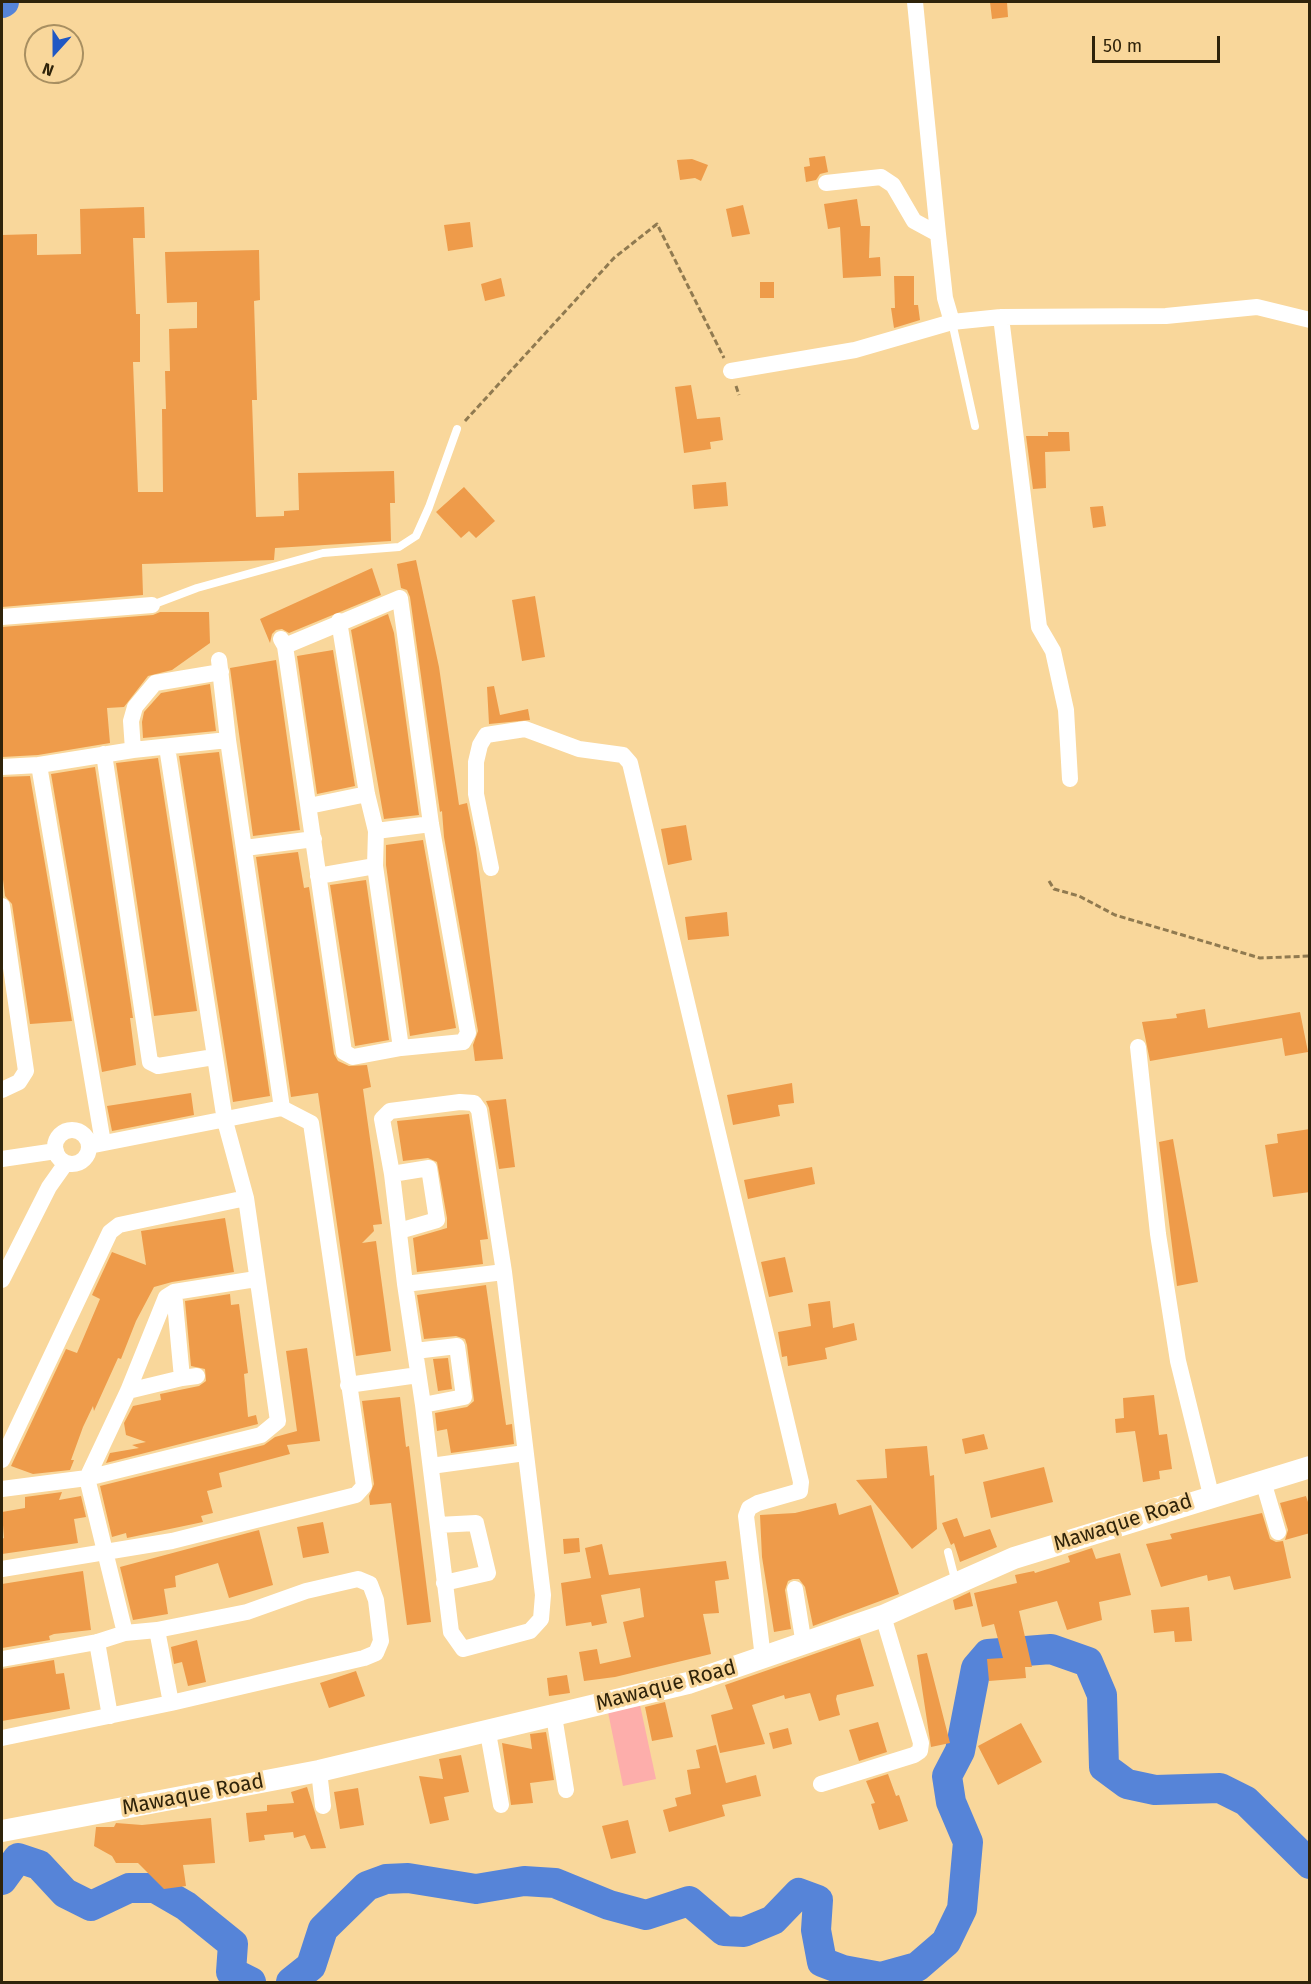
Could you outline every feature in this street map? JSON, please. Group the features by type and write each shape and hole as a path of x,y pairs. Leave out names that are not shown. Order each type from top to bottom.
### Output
{"main road":[{"name":"Mawaque Road","path":"2,1832 319,1772 688,1683 884,1616 1014,1558 1210,1495 1310,1467"}],"street":[{"path":"915,2 945,298 952,322"},
{"path":"826,183 881,177 893,185 914,221 938,234"},
{"path":"731,371 855,350 952,322 1000,317 1166,316 1257,307 1310,320"},
{"path":"1000,317 1039,627 1053,651 1066,710 1070,779"},
{"path":"400,598 431,824 468,1033 463,1042 401,1048 353,1057 344,1052 283,642 339,621 400,598"},
{"path":"2,617 152,605"},
{"path":"339,621 367,794 376,831 375,866 401,1048"},
{"path":"133,750 131,720 135,707 155,683 220,666 228,740 282,1108"},
{"path":"491,868 476,794 476,762 480,745 486,735 525,729 579,749 623,755 630,763 801,1482 801,1491 758,1503 749,1508 746,1516 763,1658"},
{"path":"2,767 39,765 133,750 228,740"},
{"path":"2,1489 87,1478 261,1435 274,1427 278,1421 246,1198 225,1121 167,747"},
{"path":"104,754 150,1062 158,1066 214,1057"},
{"path":"39,765 96,1145"},
{"path":"309,806 367,794"},
{"path":"376,831 431,824"},
{"path":"245,848 314,839"},
{"path":"318,876 375,866"},
{"path":"2,906 26,1071 20,1082 2,1090"},
{"path":"1138,1047 1158,1234 1178,1361 1210,1495"},
{"path":"460,1102 474,1103 479,1110 504,1272 543,1595 541,1619 530,1631 463,1649 451,1632 399,1231 393,1174 382,1119 390,1112 460,1102"},
{"path":"2,1159 61,1157 82,1160 96,1145 282,1108 311,1123 364,1486 356,1494 172,1541 2,1569"},
{"path":"2,1280 50,1187 61,1157 57,1140 70,1130 85,1136 96,1145"},
{"path":"393,1174 429,1168 437,1220 399,1231"},
{"path":"2,1460 110,1232 119,1225 246,1198"},
{"path":"405,1284 504,1272"},
{"path":"125,1633 87,1478 128,1391 164,1301 174,1292 256,1279"},
{"path":"128,1391 189,1377 174,1292"},
{"path":"415,1351 457,1346 464,1397 423,1405"},
{"path":"348,1385 418,1376"},
{"path":"431,1466 525,1453"},
{"path":"1263,1481 1278,1532"},
{"path":"438,1525 476,1522 488,1573 444,1583"},
{"path":"2,1659 97,1642 125,1633 157,1630 247,1612 306,1591 358,1579 370,1584 376,1600 381,1641 376,1653 364,1658 171,1703 2,1738"},
{"path":"795,1589 804,1645"},
{"path":"821,1784 914,1755 920,1751 921,1743 884,1616"},
{"path":"157,1630 171,1703"},
{"path":"97,1642 110,1716"},
{"path":"554,1716 567,1790"},
{"path":"488,1732 501,1805"},
{"path":"319,1772 323,1806"}],"lane":[{"path":"952,322 975,426"},
{"path":"152,605 197,588 323,553 399,547 416,536 457,429"},
{"path":"948,1552 956,1584"}],"path":[{"path":"457,429 614,258 657,224 731,371 739,395"},
{"path":"1049,881 1054,889 1079,896 1115,915 1260,958 1310,956"}],"shaded area":[{"path":"640,1705 656,1779 623,1786 608,1712"}],"building":[{"path":"990,2 1007,2 1008,17 992,19"},
{"path":"825,156 828,172 820,174 816,180 806,182 804,167 810,166 809,158"},
{"path":"692,159 708,165 701,181 695,178 680,180 677,160"},
{"path":"857,199 861,226 870,226 869,258 880,257 881,276 843,278 840,227 828,229 824,204"},
{"path":"743,205 750,234 732,237 726,209"},
{"path":"144,207 145,238 133,238 136,314 140,314 140,362 133,362 138,492 163,492 162,409 166,409 165,371 170,371 169,329 197,328 197,302 167,303 165,252 259,250 260,300 254,301 257,400 252,400 256,517 284,516 284,511 299,510 298,473 394,471 395,503 390,503 391,541 275,548 274,560 142,564 143,595 2,607 2,235 37,234 37,255 81,254 80,209"},
{"path":"470,222 473,247 448,251 444,225"},
{"path":"894,276 914,276 914,305 918,305 920,320 894,328 891,308 895,308"},
{"path":"501,278 505,296 485,301 481,284"},
{"path":"760,282 774,282 774,298 760,298"},
{"path":"691,385 697,419 720,417 723,440 710,442 711,449 684,453 675,387"},
{"path":"1048,432 1069,432 1070,451 1045,452 1046,488 1033,489 1026,436 1048,436"},
{"path":"726,482 728,506 694,509 692,485"},
{"path":"464,487 495,521 476,538 469,531 461,538 436,512"},
{"path":"1103,506 1106,526 1093,528 1090,507"},
{"path":"416,560 439,667 459,805 467,803 476,848 503,1059 475,1061 473,1045 478,1031 444,837 442,811 440,812 410,597 407,590 401,588 397,564"},
{"path":"372,568 381,595 289,633 282,629 276,630 272,634 270,643 260,619"},
{"path":"535,596 545,657 522,661 512,600"},
{"path":"160,612 209,612 210,643 172,670 148,676 124,707 107,708 110,743 38,755 2,757 2,627 153,615"},
{"path":"388,614 394,633 419,815 384,819 351,630"},
{"path":"333,650 355,786 317,794 297,656"},
{"path":"276,660 300,830 253,836 230,668"},
{"path":"210,684 216,731 143,738 144,712 161,693"},
{"path":"494,686 500,715 528,709 530,720 489,724 487,687"},
{"path":"219,752 270,1096 233,1102 179,756"},
{"path":"158,758 197,1011 154,1016 116,763"},
{"path":"95,767 133,1018 130,1018 136,1065 102,1072 51,774"},
{"path":"30,776 72,1021 30,1024 12,904 5,896 2,871 2,777"},
{"path":"686,825 692,860 668,865 661,829"},
{"path":"423,840 456,1028 410,1036 386,865 386,845"},
{"path":"298,852 304,888 309,887 334,1054 338,1061 349,1066 367,1065 371,1087 363,1089 382,1224 373,1225 374,1231 362,1243 376,1241 391,1351 356,1356 318,1093 291,1097 256,857"},
{"path":"366,880 389,1040 355,1046 330,885"},
{"path":"727,912 729,936 688,940 685,917"},
{"path":"1205,1009 1208,1028 1300,1012 1308,1052 1285,1056 1282,1038 1150,1061 1142,1022 1177,1018 1176,1014"},
{"path":"792,1083 794,1103 778,1105 780,1116 733,1125 727,1095"},
{"path":"191,1093 194,1115 112,1131 107,1106"},
{"path":"506,1099 515,1167 499,1169 486,1101"},
{"path":"469,1114 488,1239 480,1240 483,1264 417,1272 413,1238 447,1228 447,1218 437,1162 428,1158 403,1161 397,1121"},
{"path":"1310,1129 1310,1192 1273,1197 1265,1145 1278,1143 1277,1134"},
{"path":"1173,1139 1198,1282 1177,1286 1159,1142"},
{"path":"812,1167 815,1184 748,1199 744,1180"},
{"path":"225,1218 234,1272 154,1287 136,1321 121,1359 118,1358 94,1411 93,1406 83,1427 71,1460 74,1460 70,1470 33,1474 11,1466 66,1349 77,1353 100,1299 92,1295 112,1252 146,1265 141,1231"},
{"path":"785,1257 793,1292 769,1297 761,1262"},
{"path":"486,1285 506,1425 512,1424 514,1444 451,1453 447,1429 437,1431 435,1413 467,1407 474,1401 467,1345 465,1339 456,1336 424,1339 417,1295"},
{"path":"230,1294 231,1305 239,1304 248,1373 244,1374 248,1417 256,1415 258,1424 106,1463 110,1453 139,1448 132,1445 146,1442 126,1435 124,1423 133,1406 161,1400 160,1394 199,1386 206,1381 205,1369 191,1366 185,1301"},
{"path":"830,1301 833,1328 854,1323 857,1340 825,1348 827,1359 788,1366 787,1356 782,1357 778,1332 811,1326 808,1304"},
{"path":"307,1348 320,1441 287,1445 290,1454 219,1473 222,1487 207,1491 213,1513 201,1516 203,1522 127,1538 126,1533 112,1537 100,1486 264,1445 275,1437 297,1431 286,1351"},
{"path":"448,1358 452,1389 438,1391 433,1359"},
{"path":"1154,1395 1159,1435 1167,1434 1172,1469 1159,1471 1160,1479 1143,1482 1135,1431 1116,1433 1115,1419 1124,1418 1123,1398"},
{"path":"400,1397 406,1447 409,1446 431,1622 407,1625 391,1503 370,1505 369,1496 374,1484 362,1401"},
{"path":"984,1434 988,1449 965,1454 962,1439"},
{"path":"927,1446 930,1476 934,1475 937,1529 912,1549 856,1480 887,1478 885,1449"},
{"path":"1044,1467 1053,1502 991,1518 983,1482"},
{"path":"62,1492 59,1500 81,1496 86,1517 74,1519 78,1543 2,1554 2,1539 4,1538 2,1512 25,1508 25,1497"},
{"path":"1306,1496 1310,1508 1310,1533 1285,1540 1288,1530 1280,1503"},
{"path":"836,1503 839,1515 871,1505 899,1594 813,1626 805,1587 799,1579 793,1579 788,1581 785,1590 791,1629 774,1632 762,1557 760,1515 795,1513"},
{"path":"1262,1513 1270,1539 1276,1542 1283,1541 1291,1578 1234,1590 1230,1576 1208,1581 1207,1575 1161,1587 1146,1544 1172,1539 1170,1534"},
{"path":"957,1518 964,1537 990,1529 997,1547 960,1562 954,1543 951,1545 942,1523"},
{"path":"323,1522 329,1553 303,1558 297,1527"},
{"path":"259,1530 273,1585 229,1598 218,1563 175,1576 176,1587 164,1589 168,1614 133,1620 120,1567"},
{"path":"579,1538 580,1552 564,1554 563,1539"},
{"path":"602,1544 609,1575 726,1561 729,1579 715,1581 719,1613 703,1614 711,1654 615,1677 584,1681 579,1652 597,1649 600,1664 631,1657 623,1622 644,1617 640,1588 601,1595 607,1623 592,1626 591,1622 566,1626 561,1583 591,1578 585,1548"},
{"path":"1092,1548 1096,1559 1120,1553 1131,1595 1099,1602 1102,1620 1067,1630 1057,1601 1019,1611 1032,1667 1025,1667 1026,1678 989,1681 987,1659 1003,1658 994,1624 982,1627 974,1593 1017,1583 1015,1575 1034,1571 1035,1573 1070,1562 1068,1556"},
{"path":"83,1571 91,1630 54,1634 49,1636 50,1640 2,1648 2,1584"},
{"path":"970,1592 973,1606 955,1610 953,1600"},
{"path":"1189,1607 1192,1641 1175,1642 1174,1631 1154,1633 1151,1610"},
{"path":"860,1638 874,1686 837,1695 840,1715 819,1721 810,1693 785,1699 784,1695 752,1705 765,1744 720,1753 711,1715 733,1709 725,1685"},
{"path":"197,1640 206,1682 188,1686 182,1662 174,1664 171,1647"},
{"path":"927,1653 950,1743 931,1747 917,1655"},
{"path":"54,1660 56,1674 64,1673 70,1709 2,1721 2,1669"},
{"path":"356,1671 365,1696 329,1708 320,1683"},
{"path":"567,1675 570,1693 549,1696 547,1678"},
{"path":"665,1702 673,1737 652,1741 645,1707"},
{"path":"878,1722 887,1752 859,1761 849,1730"},
{"path":"1021,1723 1042,1762 998,1785 978,1746"},
{"path":"788,1728 792,1744 773,1749 769,1733"},
{"path":"546,1732 554,1780 530,1783 533,1803 511,1805 502,1743 532,1749 530,1734"},
{"path":"716,1745 726,1783 756,1775 761,1796 722,1805 725,1816 669,1832 663,1810 677,1806 675,1798 691,1794 687,1770 700,1768 696,1750"},
{"path":"461,1755 469,1792 444,1797 449,1820 430,1824 419,1776 443,1779 439,1759"},
{"path":"888,1774 896,1796 899,1795 908,1821 879,1830 871,1804 875,1803 866,1781"},
{"path":"307,1787 326,1848 311,1849 305,1835 294,1838 293,1832 264,1835 265,1840 249,1842 246,1813 267,1811 267,1805 294,1803 291,1792"},
{"path":"358,1788 364,1825 340,1829 334,1792"},
{"path":"211,1818 215,1863 183,1865 186,1886 164,1889 138,1863 116,1863 112,1856 94,1846 96,1827 114,1827 116,1823 142,1825"},
{"path":"628,1820 636,1853 611,1859 602,1826"}],"waterway":[{"path":"291,1982 311,1966 323,1929 367,1886 386,1879 408,1878 476,1889 524,1881 555,1883 609,1905 646,1915 689,1901 724,1931 744,1932 773,1920 799,1893 818,1900 816,1930 822,1962 843,1970 881,1977 917,1967 946,1942 962,1909 968,1842 951,1802 947,1776 960,1751 976,1668 988,1654 1051,1649 1088,1662 1102,1695 1104,1767 1127,1784 1155,1790 1220,1788 1246,1801 1310,1864"},
{"path":"2,1880 18,1858 39,1865 65,1893 91,1906 129,1888 155,1888 186,1906 233,1944 231,1972 251,1982"}]}
